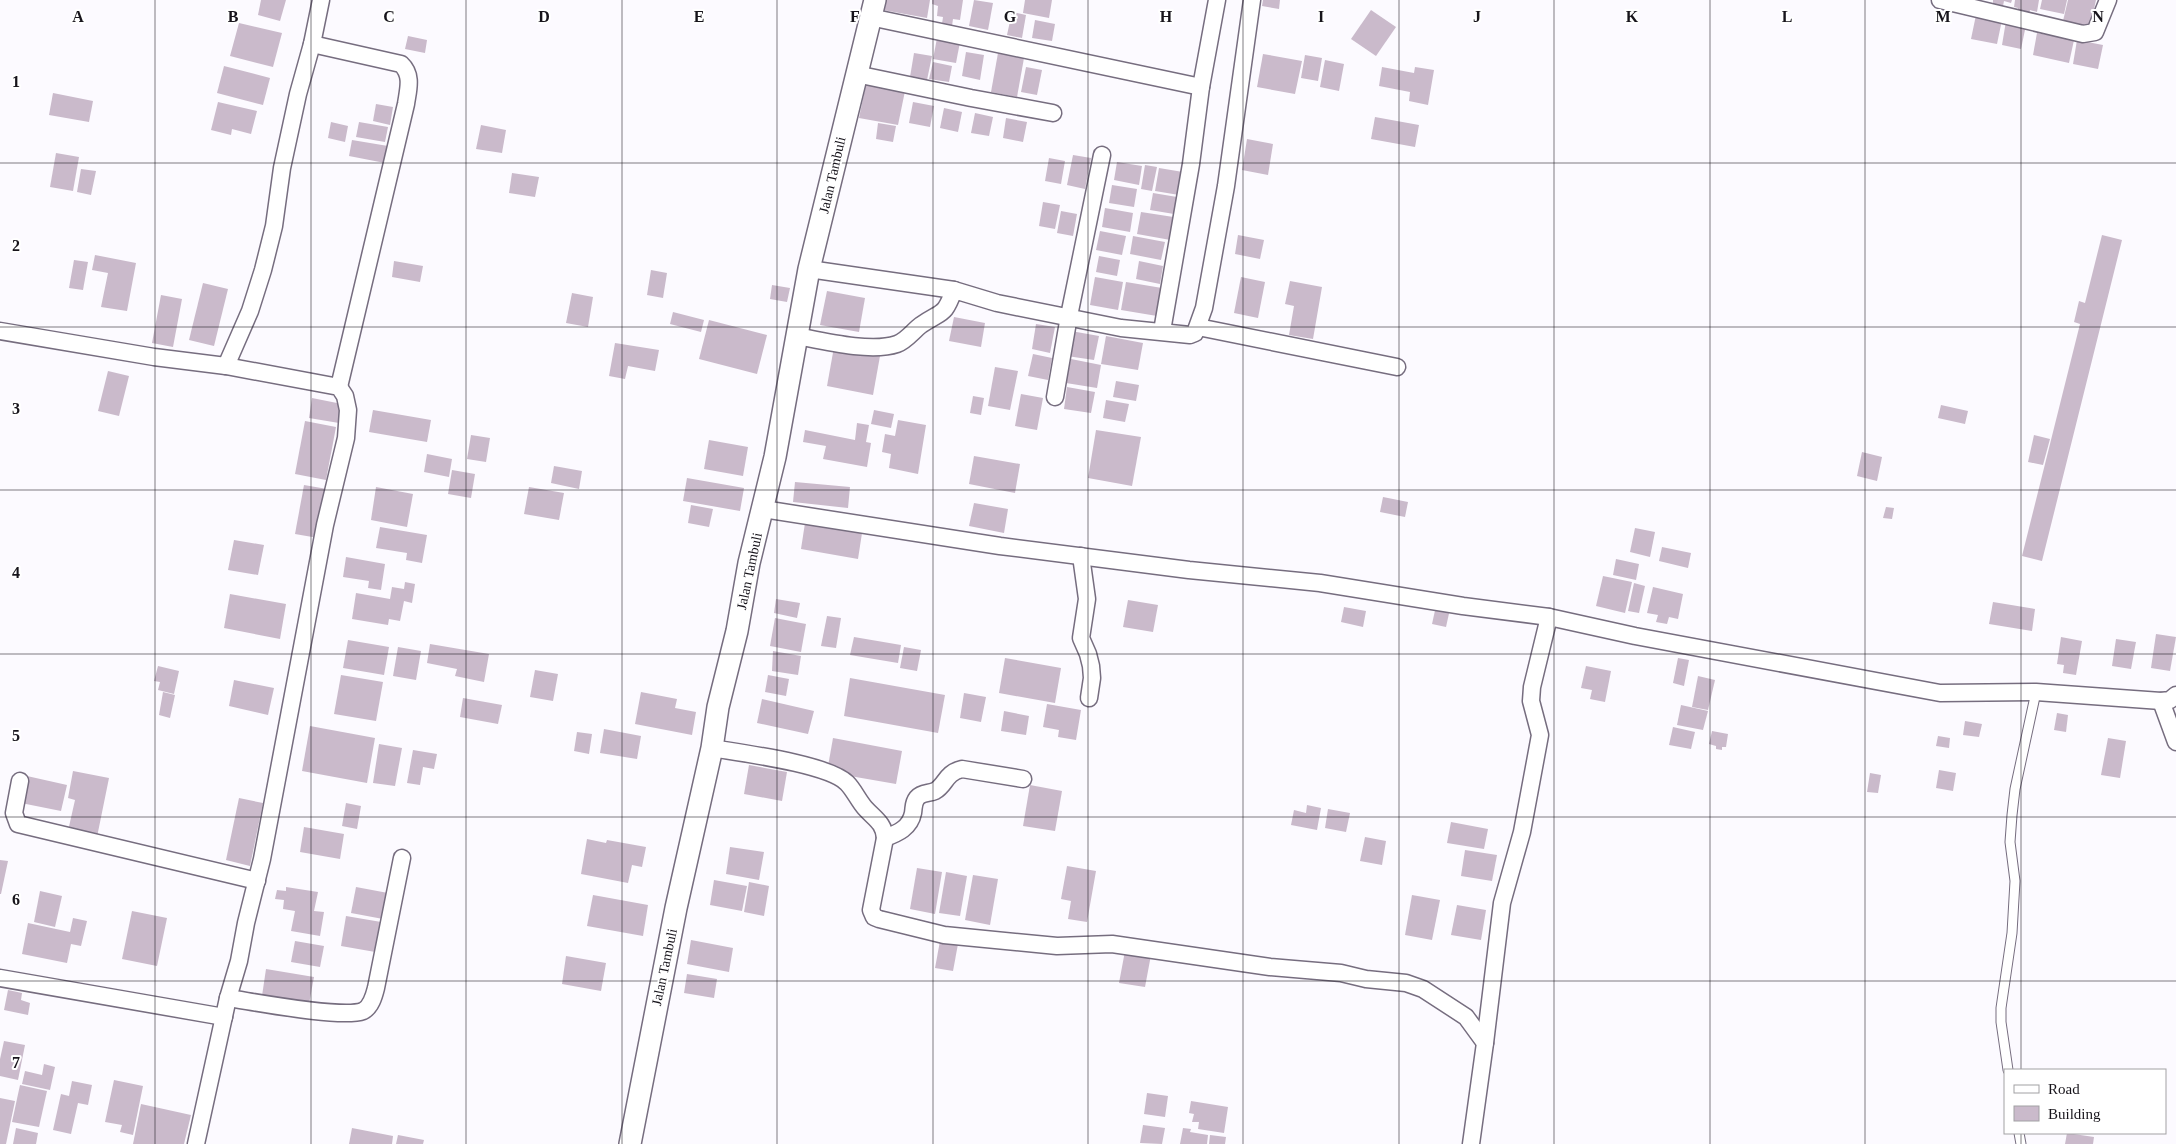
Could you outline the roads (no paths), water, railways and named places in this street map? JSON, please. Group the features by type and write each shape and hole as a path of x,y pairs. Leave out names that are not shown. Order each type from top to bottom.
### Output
{"street":[{"path":"226,366 250,311 263,270 274,226 282,168 321,0"},
{"path":"1162,331 1191,164 1201,87 1217,0"},
{"path":"809,270 954,290 997,302 1121,328 1190,335 1195,333 1204,308 1226,186 1252,0"},
{"path":"1940,0 2083,34 2095,32 2108,0"},
{"path":"872,9 1201,87"},
{"name":"Jalan Tambuli","path":"630,1144 676,908 712,748 718,706 737,631 749,563 764,509 809,270 872,9"},
{"path":"312,44 401,64 407,69 409,77 406,104 339,387"},
{"path":"856,74 1053,113"},
{"path":"1055,397 1069,316 1102,155"},
{"path":"796,336 853,345 882,347 898,343 921,325 946,311 954,290"},
{"path":"1198,327 1397,367"},
{"path":"0,332 226,366 339,387 345,396 348,410 346,438 325,525 292,708 257,880 239,961 228,998 196,1144"},
{"path":"764,509 1000,546 1190,570 1320,583 1463,606 1549,617 1634,636 1940,693 2036,692 2160,701 2170,700 2176,695"},
{"path":"1081,556 1086,599 1080,638 1088,654 1091,666 1092,678 1089,698"},
{"path":"1471,1144 1502,903 1522,832 1540,735 1531,701 1532,686 1549,617"},
{"path":"2160,701 2176,742"},
{"path":"712,748 794,763 837,777 847,783 857,800 879,820 884,828 886,838 871,910 874,917 879,919 944,935 1058,946 1112,944 1270,967 1341,973 1366,979 1406,983 1423,989 1466,1017 1485,1043"},
{"path":"886,838 904,829 910,821 914,803 918,797 936,790 955,771 962,769 1023,779"},
{"path":"20,780 14,813 18,824 257,880"},
{"path":"228,998 325,1012 365,1010 370,1004 376,988 402,858"},
{"path":"0,978 224,1017"}],"lane":[{"path":"2008,1069 2001,1008 2012,934 2015,881 2010,842 2012,815 2015,789 2028,738 2036,692"}]}
